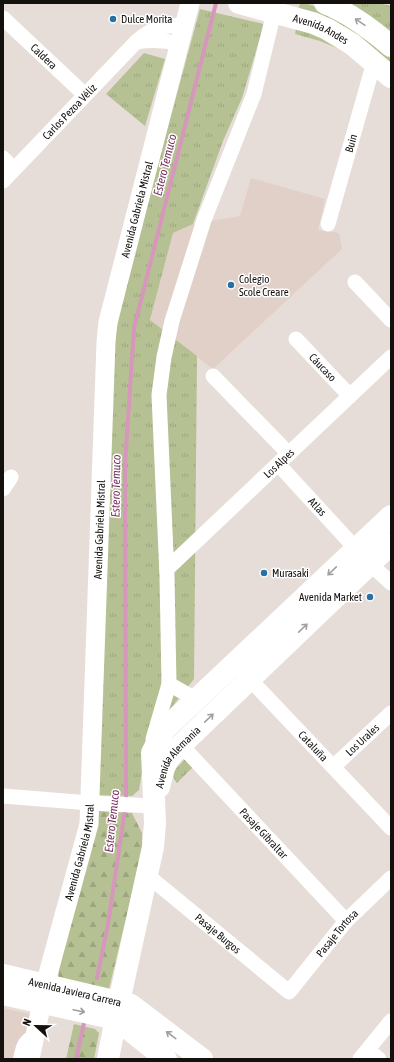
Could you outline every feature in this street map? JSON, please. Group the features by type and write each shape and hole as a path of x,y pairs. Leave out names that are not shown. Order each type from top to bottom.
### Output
{"main road":[{"name":"Avenida Andes","path":"239,3 275,8 313,22 352,44 391,77"},
{"path":"325,3 348,14 391,46"},
{"name":"Avenida Alemania","path":"148,806 168,759 242,672 363,556 391,516"},
{"name":"Avenida Alemania","path":"363,556 391,544"},
{"name":"Avenida Alemania","path":"148,806 152,753 165,729 197,700 242,672"},
{"path":"108,1059 153,847 148,806"},
{"name":"Avenida Javiera Carrera","path":"3,975 44,994 118,1011 166,1059"},
{"name":"Avenida Javiera Carrera","path":"3,994 44,994"},
{"name":"Avenida Javiera Carrera","path":"118,1011 131,1005 202,1059"}],"street":[{"name":"Avenida Gabriela Mistral","path":"30,1059 44,994 87,833 90,814 96,803 106,350 108,322 190,3"},
{"path":"152,753 152,741 169,684 167,569 159,395 164,357 172,321 204,220 254,94 275,8"},
{"name":"Caldera","path":"3,18 86,95"},
{"name":"Carlos Pezoa Véliz","path":"3,181 136,42 146,34 158,28 171,25 185,26"},
{"path":"136,42 165,40 180,44"},
{"name":"Buin","path":"328,224 374,62"},
{"path":"3,158 14,169"},
{"path":"355,282 391,320"},
{"name":"Cáucaso","path":"296,339 350,396"},
{"name":"Los Alpes","path":"167,569 391,357"},
{"name":"Atlas","path":"213,376 284,459 363,556 391,583"},
{"name":"Cataluña","path":"242,672 391,828"},
{"path":"169,684 197,700"},
{"name":"Los Urales","path":"333,767 391,713"},
{"name":"Pasaje Gibraltar","path":"181,745 346,921"},
{"path":"3,796 148,806"},
{"name":"Pasaje Burgos","path":"147,875 289,992"},
{"name":"Pasaje Tortosa","path":"289,992 346,921 391,878"},
{"path":"379,1059 364,1054 391,1022"}],"lane":[{"path":"17,1059 19,1047 23,1039 36,1031"}],"shaded area":[{"name":"Colegio Scole Creare","path":"251,178 325,199 318,230 339,233 342,249 213,369 150,321 173,233 193,224 240,216"},
{"path":"3,1008 34,1015 24,1059 3,1059"}],"green space":[{"path":"300,3 324,9 391,57 391,69 298,12"},
{"path":"350,3 378,3 391,6 391,36"},
{"path":"200,9 264,24 242,98 223,141 193,224 173,233 150,320 197,356 194,679 148,737 139,790 132,796 95,795 115,335 144,215"},
{"path":"296,28 312,31 344,51 320,41 295,34"},
{"path":"144,53 165,59 145,126 106,94"},
{"path":"186,758 194,766 177,783 171,774"},
{"path":"99,811 132,813 142,833 142,852 108,993 58,980 59,970"},
{"path":"74,1024 95,1029 99,1033 94,1059 66,1059"}],"waterway":[{"name":"Estero Temuco","path":"97,978 108,924 126,803 125,465 134,328 216,3"},
{"name":"Estero Temuco","path":"76,1059 84,1023"}],"place":[{"name":"Dulce Morita","path":"113,19"},
{"name":"Colegio Scole Creare","path":"231,285"},
{"name":"Murasaki","path":"264,573"},
{"name":"Avenida Market","path":"370,597"}]}
